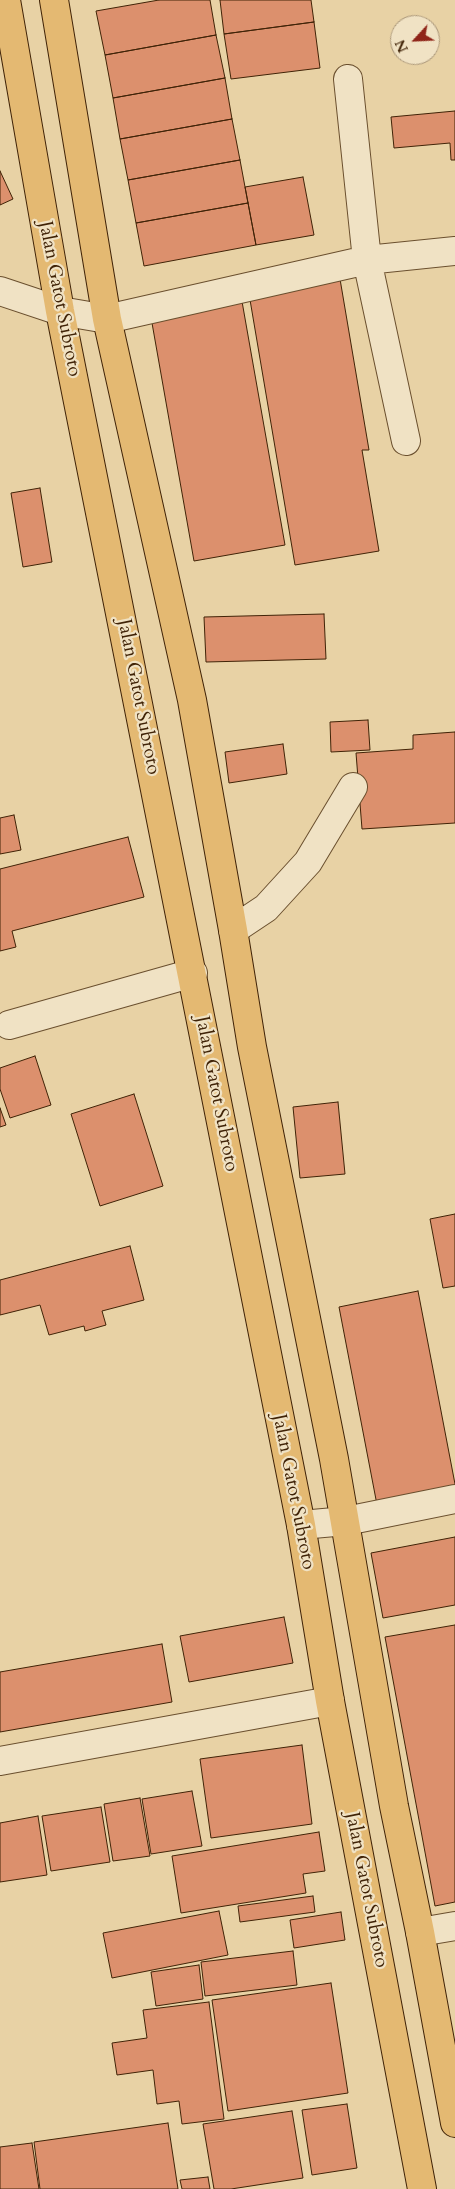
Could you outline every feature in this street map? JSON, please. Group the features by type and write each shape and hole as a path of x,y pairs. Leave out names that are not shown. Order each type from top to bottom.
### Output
{"main road":[{"name":"Jalan Gatot Subroto","path":"6,0 60,311 193,973 301,1525 330,1701 422,2189"},
{"path":"54,0 107,319 192,700 252,1047 346,1521 394,1806 420,1932 455,2123"}],"street":[{"path":"348,79 367,260 406,441"},
{"path":"0,291 60,311 107,319 367,260 455,250"},
{"path":"233,930 266,908 308,862 353,786"},
{"path":"9,1025 193,973"},
{"path":"301,1525 346,1521 455,1499"},
{"path":"0,1761 330,1701"},
{"path":"420,1932 455,1926"}],"building":[{"path":"159,0 210,0 216,35 105,55 96,11"},
{"path":"220,0 311,0 314,22 224,34"},
{"path":"314,22 320,68 231,79 224,34"},
{"path":"216,35 225,78 113,98 105,55"},
{"path":"225,78 232,119 120,139 113,98"},
{"path":"455,111 455,160 451,160 450,143 394,148 391,117"},
{"path":"232,119 240,160 128,180 120,139"},
{"path":"240,160 248,203 136,223 128,180"},
{"path":"0,171 13,199 0,205"},
{"path":"303,177 314,235 256,245 245,187"},
{"path":"248,203 256,245 144,266 136,223"},
{"path":"339,273 369,450 362,450 379,551 295,565 248,288"},
{"path":"240,290 285,545 194,561 149,306"},
{"path":"40,488 52,562 23,567 11,493"},
{"path":"324,614 326,659 206,662 204,617"},
{"path":"368,720 370,750 331,752 330,722"},
{"path":"455,732 455,823 362,829 356,753 413,749 413,735"},
{"path":"283,744 287,774 229,783 225,752"},
{"path":"14,815 21,850 0,854 0,818"},
{"path":"128,837 144,897 12,931 16,947 0,951 0,869"},
{"path":"35,1056 51,1105 10,1118 0,1089 0,1068"},
{"path":"134,1094 163,1186 100,1206 71,1114"},
{"path":"338,1102 345,1174 300,1178 293,1107"},
{"path":"0,1108 6,1125 0,1127"},
{"path":"455,1214 455,1286 443,1288 430,1219"},
{"path":"130,1246 144,1300 102,1311 106,1325 85,1331 84,1326 49,1335 40,1305 0,1315 0,1280"},
{"path":"418,1291 455,1484 455,1495 378,1510 339,1307"},
{"path":"455,1537 455,1605 383,1618 371,1553"},
{"path":"284,1617 293,1663 189,1682 180,1636"},
{"path":"455,1625 455,1902 435,1906 385,1637"},
{"path":"162,1644 172,1702 0,1732 0,1672"},
{"path":"302,1745 312,1824 211,1838 200,1759"},
{"path":"192,1791 202,1846 151,1854 142,1799"},
{"path":"140,1798 150,1856 113,1861 104,1804"},
{"path":"101,1807 110,1862 51,1871 42,1816"},
{"path":"38,1816 47,1875 0,1882 0,1823"},
{"path":"319,1832 325,1871 303,1874 306,1893 181,1913 172,1856"},
{"path":"313,1896 315,1912 240,1922 238,1906"},
{"path":"219,1911 228,1955 112,1978 103,1933"},
{"path":"341,1912 345,1940 294,1948 290,1920"},
{"path":"293,1951 297,1985 205,1996 201,1962"},
{"path":"199,1965 203,1999 156,2006 151,1972"},
{"path":"331,1983 348,2093 228,2111 212,2000"},
{"path":"209,2002 224,2119 182,2124 179,2101 157,2104 153,2070 117,2075 112,2043 147,2038 143,2010"},
{"path":"347,2104 357,2168 312,2175 302,2110"},
{"path":"292,2111 303,2178 231,2189 214,2189 203,2124"},
{"path":"168,2123 178,2189 40,2189 34,2142"},
{"path":"32,2143 39,2189 0,2189 0,2147"},
{"path":"208,2177 210,2189 182,2189 180,2180"}]}
